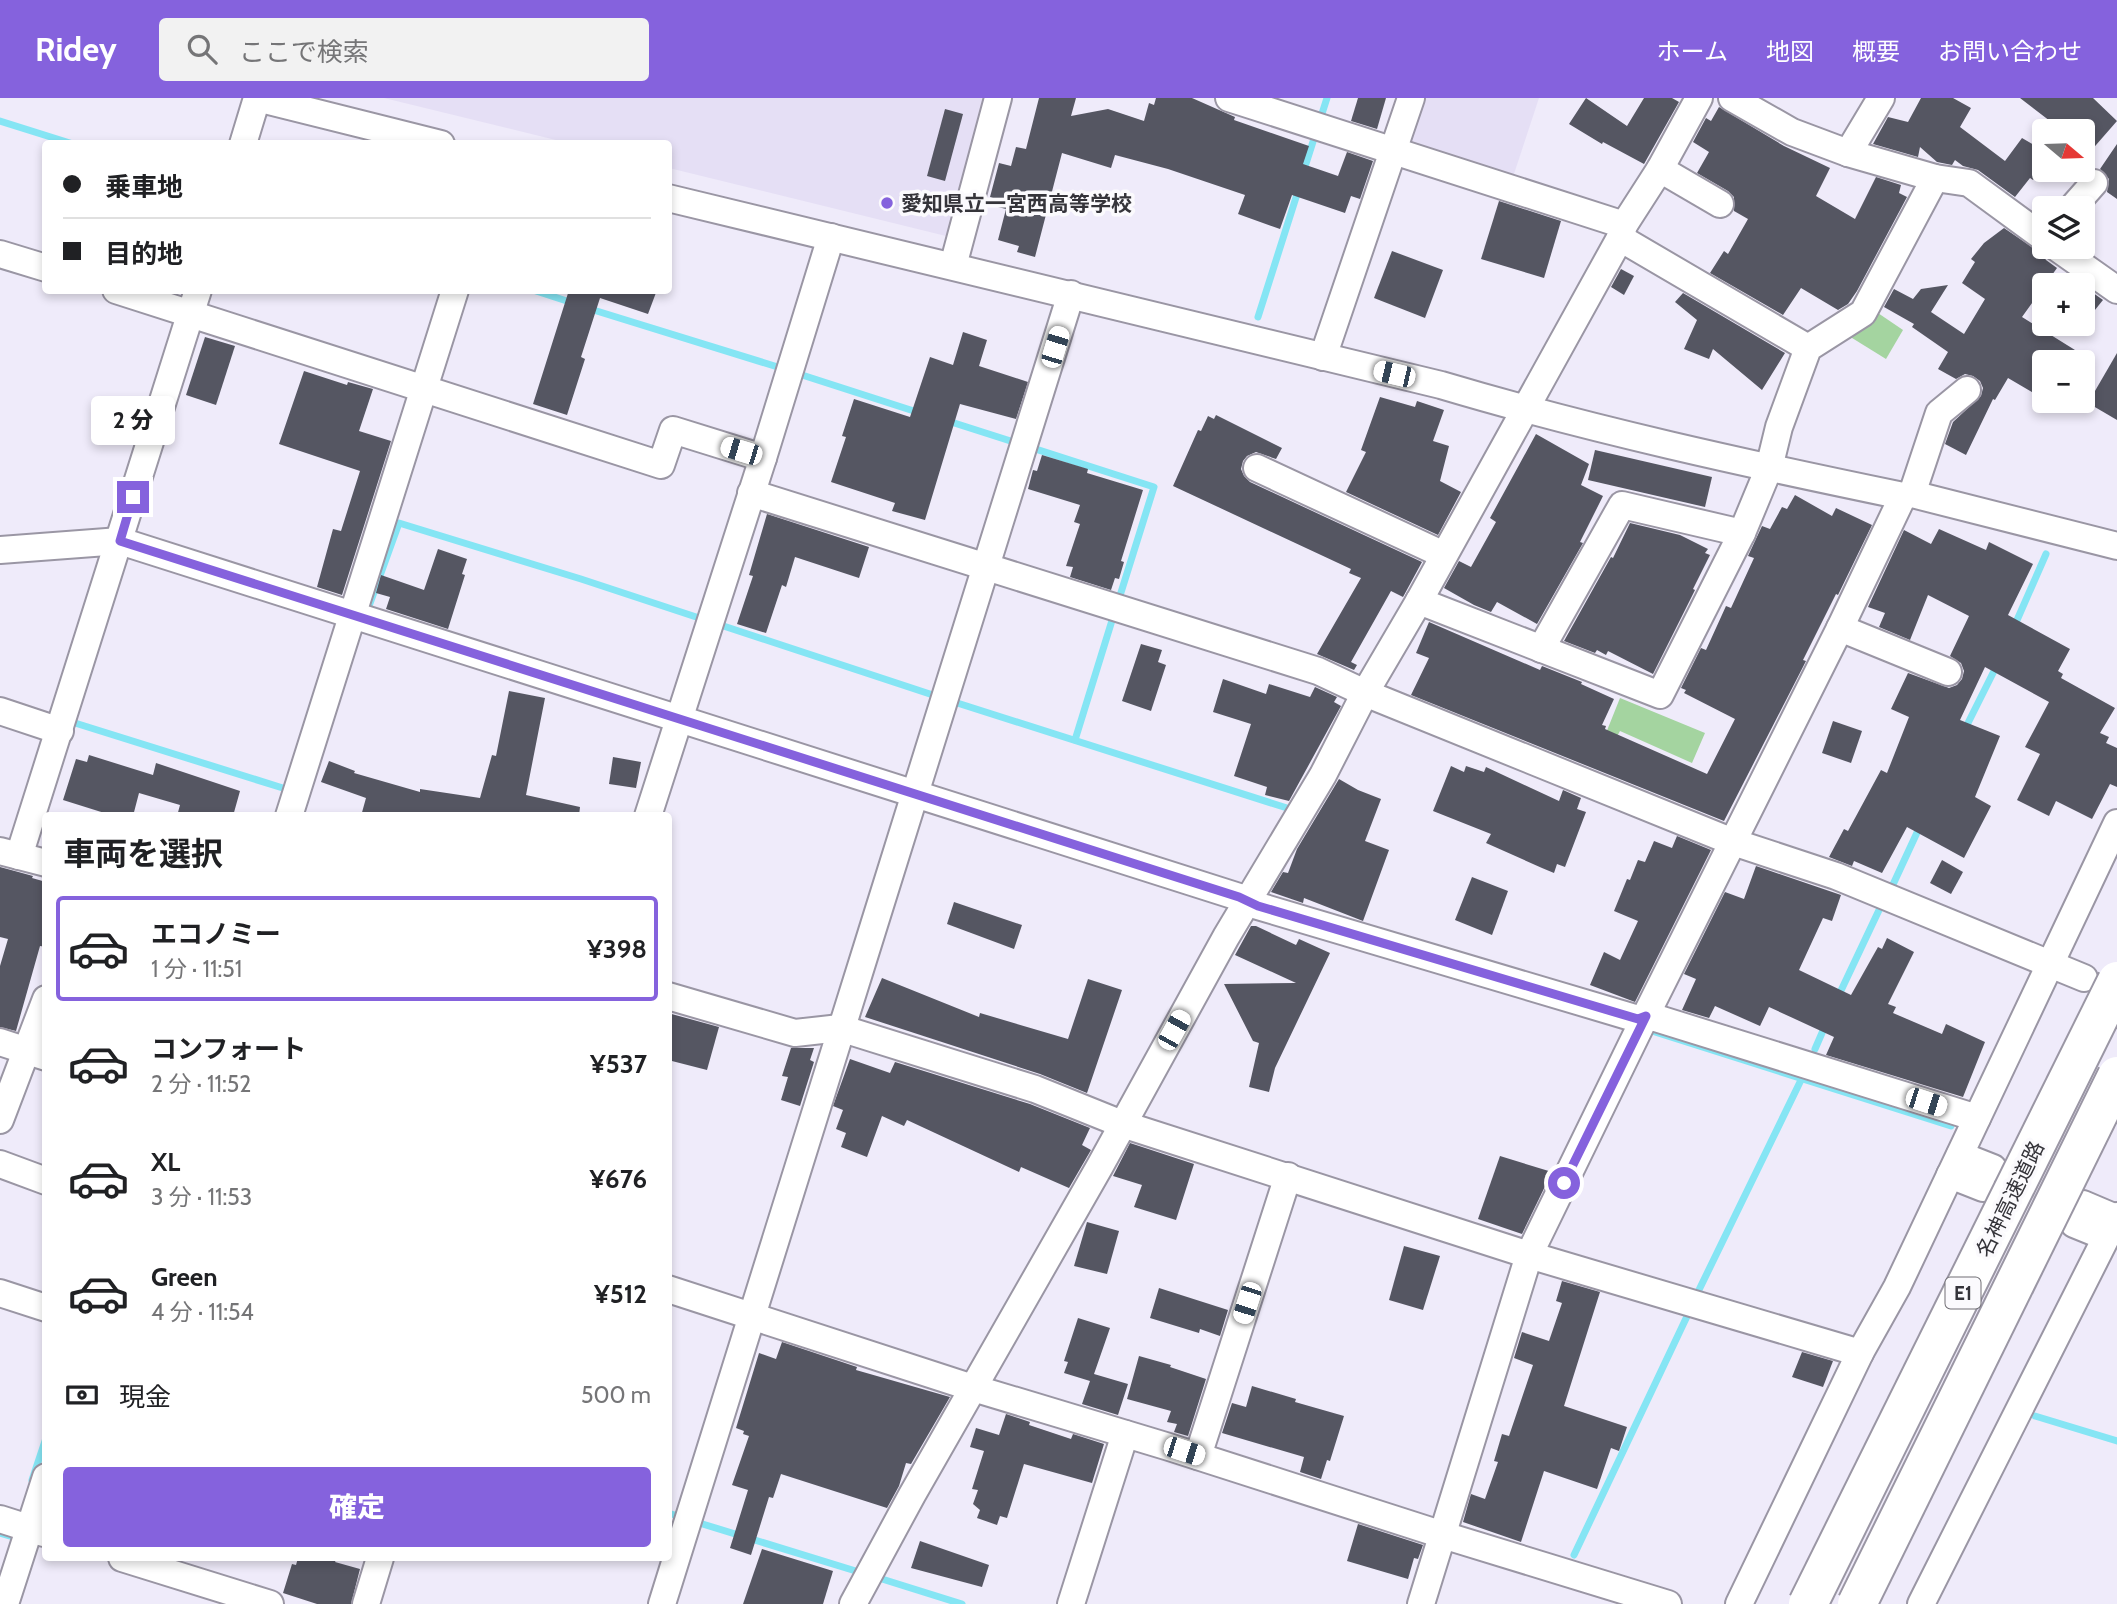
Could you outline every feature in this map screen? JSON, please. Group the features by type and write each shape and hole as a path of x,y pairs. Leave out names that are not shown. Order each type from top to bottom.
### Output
{"highway":[{"name":"名神高速道路","path":"1808,1604 2101,979"},
{"name":"名神高速道路","path":"1857,1604 2117,1076"}],"street":[{"path":"244,140 257,98 425,140"},
{"path":"953,266 998,98"},
{"path":"1229,98 1622,232 1808,348"},
{"path":"1323,357 1411,98"},
{"path":"853,1604 1247,901 1323,775 1365,693 1699,98"},
{"path":"1731,98 1792,132 1849,153 1935,178 1969,183 2032,229"},
{"path":"1849,153 1881,98"},
{"path":"1660,169 1720,204"},
{"path":"1419,601 1660,695 1742,533 1769,468 1779,427 1808,348 1863,313 1935,178"},
{"path":"2083,196 2094,183"},
{"path":"672,199 1441,385 1525,410 1769,468 1908,495 2116,544"},
{"path":"649,812 831,237"},
{"path":"0,254 42,267"},
{"path":"2073,259 2117,290"},
{"path":"142,294 194,302 424,388 662,465 673,430 763,458"},
{"path":"290,812 454,294"},
{"path":"662,1604 749,1317 768,1264 1071,294"},
{"path":"42,862 10,853 60,730 194,302"},
{"path":"1420,1604 1529,1255 1732,842 1908,495 1939,413 1967,390"},
{"path":"1257,468 1444,555"},
{"path":"751,493 1318,671 1365,693 1732,842 1836,876 2048,965 2101,979"},
{"path":"1541,649 1622,505 1742,533"},
{"path":"0,550 120,541 1247,901 1638,1019 1646,1016 1977,1118"},
{"path":"1840,628 1948,672"},
{"path":"0,711 60,730"},
{"path":"1739,1604 1860,1353 1897,1287 2117,823"},
{"path":"672,997 795,1033 840,1028 1035,1089 1122,1124 1529,1255 1860,1353"},
{"path":"0,1119 36,1054 42,1021"},
{"path":"0,1042 36,1054"},
{"path":"0,1164 42,1180"},
{"path":"1955,1165 1988,1178"},
{"path":"1198,1456 1288,1176"},
{"path":"1921,1604 2111,1237 2078,1214"},
{"path":"672,1290 973,1388 1668,1604"},
{"path":"0,1293 42,1307"},
{"path":"1071,1604 1125,1434"},
{"path":"5,1604 37,1531 42,1502"},
{"path":"0,1519 37,1531"},
{"path":"132,1561 270,1604"},
{"path":"366,1604 379,1561"}],"shaded area":[{"name":"愛知県立一宮西高等学校","path":"384,98 987,98 954,238 672,169 672,140 556,140"},
{"path":"1418,98 1539,98 1511,183 1400,149"}],"green space":[{"path":"1875,311 1903,330 1886,359 1844,333"},
{"path":"1620,698 1705,733 1692,763 1620,731 1614,742 1604,738"}],"building":[{"path":"1039,98 1076,98 1071,116 1108,109 1144,121 1149,103 1154,105 1156,98 1192,98 1235,117 1234,120 1309,146 1303,164 1338,176 1347,152 1373,161 1360,199 1351,196 1345,213 1292,195 1280,229 1238,214 1245,195 1168,169 1115,155 1111,168 1062,153 1035,257 1017,252 1019,246 998,240 1006,209 994,206 996,199 990,197 999,163 1011,166 1016,147 1026,149"},
{"path":"1358,98 1386,98 1377,129 1351,121"},
{"path":"1586,98 1627,126 1644,98 1672,98 1679,102 1644,164 1603,142 1602,144 1569,124"},
{"path":"1921,98 1953,98 1971,108 1960,127 2005,161 2022,138 2032,144 2032,179 2030,178 2015,197 1978,170 1963,166 1955,160 1952,165 1937,162 1920,147 1918,157 1873,144 1888,117 1908,122"},
{"path":"2020,98 2093,98 2117,121 2095,146 2095,119 2047,119"},
{"path":"1719,107 1784,146 1830,168 1816,196 1855,219 1876,177 1901,185 1899,193 1907,197 1848,304 1838,310 1801,288 1783,315 1710,273 1724,251 1728,254 1748,219 1734,211 1734,197 1728,191 1697,173 1709,152 1693,142 1706,118 1711,121"},
{"path":"945,109 963,114 945,181 927,176"},
{"path":"2117,144 2117,199 2107,192 2109,179 2100,169"},
{"path":"1499,201 1561,221 1544,278 1481,259"},
{"path":"2004,228 2032,247 2032,259 2045,259 2057,268 2053,273 2032,273 2032,303 2022,317 2032,323 2032,336 2053,336 2075,350 2032,350 2032,392 2008,378 1995,400 1993,399 1966,455 1945,444 1953,422 1981,396 1983,388 1980,381 1965,374 1956,379 1938,369 1948,352 1912,327 1914,324 1884,307 1894,289 1913,299 1921,289 1948,285 1931,312 1964,334 1985,299 1962,283 1975,262 1971,259 1984,243"},
{"path":"1392,251 1443,270 1425,318 1374,298"},
{"path":"1621,269 1634,276 1624,295 1611,287"},
{"path":"1683,293 1785,353 1762,390 1713,349 1709,359 1684,349 1697,320 1675,302"},
{"path":"568,294 656,294 648,314 600,298 581,357 585,359 567,415 533,404"},
{"path":"2095,294 2103,300 2095,310"},
{"path":"963,332 987,340 979,366 1028,382 1016,419 960,404 925,520 892,511 895,503 831,482 846,437 842,436 854,399 910,417 930,357 953,365"},
{"path":"205,337 235,346 216,405 186,395"},
{"path":"2117,353 2117,420 2095,407 2095,391"},
{"path":"304,371 347,385 348,382 373,389 359,431 391,441 342,595 317,587 333,529 341,531 360,471 279,444"},
{"path":"1380,397 1415,407 1417,401 1444,410 1433,441 1449,446 1440,481 1461,492 1438,535 1346,492 1366,452 1361,450"},
{"path":"1216,415 1282,448 1276,459 1256,452 1247,456 1241,469 1250,482 1422,562 1403,597 1391,591 1351,662 1357,665 1354,670 1317,654 1361,578 1349,573 1351,569 1173,486 1198,430 1201,431 1208,416 1214,419"},
{"path":"1536,434 1589,464 1581,485 1603,496 1580,542 1583,543 1537,624 1497,602 1491,612 1444,588 1459,561 1471,567 1496,522 1490,518"},
{"path":"1595,450 1712,477 1705,507 1588,480"},
{"path":"1042,455 1088,469 1087,473 1143,490 1121,561 1124,562 1119,579 1115,578 1111,590 1070,577 1073,567 1066,566 1080,524 1074,522 1080,505 1028,489 1033,470 1037,471"},
{"path":"1795,495 1832,516 1836,508 1872,525 1724,821 1411,695 1429,658 1416,653 1429,622 1540,670 1542,666 1582,682 1581,684 1614,699 1602,725 1606,726 1605,729 1707,774 1735,719 1684,693 1686,690 1681,688 1701,648 1706,650 1726,606 1731,608 1754,558 1748,556 1762,526 1770,529 1782,507 1787,509"},
{"path":"767,514 869,547 859,578 795,557 786,587 782,585 766,633 737,624 753,576 749,575"},
{"path":"1630,523 1680,535 1708,549 1705,553 1710,555 1653,674 1608,651 1606,655 1597,650 1595,653 1564,641 1611,557 1613,558"},
{"path":"1939,529 1986,550 1989,542 2033,564 2008,615 2070,649 2058,671 2063,674 2061,678 2115,708 2100,733 2109,737 2106,743 2117,748 2117,787 2110,784 2092,819 2056,801 2049,816 2017,800 2040,754 2025,747 2049,702 1985,667 1960,720 2000,736 1975,797 1991,806 1964,858 1907,827 1882,873 1854,861 1852,866 1829,857 1844,829 1848,831 1881,770 1887,773 1909,717 1891,709 1908,673 1949,688 1962,679 1964,671 1961,663 1950,656 1969,616 1928,595 1910,640 1879,627 1885,613 1868,607 1904,530 1931,544"},
{"path":"438,549 467,559 462,574 465,575 448,629 386,609 390,597 376,593 381,575 424,590"},
{"path":"1141,644 1162,650 1158,662 1166,665 1151,711 1122,701"},
{"path":"1223,679 1266,694 1269,684 1310,697 1315,687 1337,697 1334,702 1341,706 1289,801 1265,795 1267,787 1234,776 1251,724 1213,712"},
{"path":"509,691 545,698 526,795 580,807 579,812 362,812 366,798 321,782 329,761 355,771 354,773 420,792 420,789 480,798 492,755 496,756"},
{"path":"1833,721 1862,731 1851,763 1822,753"},
{"path":"89,755 153,775 156,763 240,791 234,812 178,812 180,805 139,793 134,812 101,812 63,800 76,759 87,762"},
{"path":"613,757 641,762 636,788 609,784"},
{"path":"1451,766 1464,772 1466,766 1484,772 1486,767 1559,801 1563,790 1581,798 1577,809 1586,812 1565,867 1557,864 1554,873 1542,868 1486,843 1491,834 1433,811"},
{"path":"1339,779 1381,799 1365,841 1389,850 1363,921 1304,898 1303,903 1271,892 1283,872 1288,873 1297,849"},
{"path":"1677,836 1711,850 1635,1002 1590,985 1604,952 1620,960 1638,921 1614,911 1638,860 1645,862 1654,841 1672,848"},
{"path":"1942,860 1963,872 1951,894 1930,883"},
{"path":"1756,866 1841,895 1832,921 1823,918 1799,970 1851,995 1878,947 1882,949 1887,938 1914,952 1888,1004 1896,1007 1893,1013 1942,1034 1946,1024 1985,1042 1963,1097 1826,1055 1834,1037 1769,1007 1760,1026 1715,1006 1709,1018 1682,1010 1696,979 1684,974 1725,892 1744,899"},
{"path":"0,867 42,881 42,946 16,1031 0,1027 0,966 8,939 0,937"},
{"path":"1472,877 1508,891 1492,935 1455,920"},
{"path":"954,902 1022,925 1014,949 947,924"},
{"path":"1251,926 1296,945 1299,939 1330,953 1275,1068 1269,1092 1249,1087 1259,1043 1253,1041 1224,984 1296,983 1235,955"},
{"path":"882,978 979,1017 980,1013 1068,1039 1088,979 1122,990 1087,1093 1040,1074 865,1017"},
{"path":"672,1014 719,1027 707,1070 672,1061"},
{"path":"791,1048 814,1048 810,1060 814,1062 800,1106 781,1100 788,1077 782,1076"},
{"path":"850,1059 890,1073 895,1062 1030,1104 1090,1128 1082,1145 1091,1150 1069,1188 1021,1167 1019,1172 907,1120 904,1126 882,1116 867,1157 841,1147 846,1133 836,1129 843,1110 833,1106"},
{"path":"1130,1143 1194,1164 1176,1220 1134,1207 1142,1185 1113,1176"},
{"path":"1500,1156 1552,1172 1522,1234 1478,1219"},
{"path":"1087,1222 1119,1231 1107,1274 1074,1266"},
{"path":"1404,1246 1440,1256 1423,1310 1389,1300"},
{"path":"1562,1281 1600,1292 1564,1406 1627,1427 1619,1451 1611,1448 1597,1489 1544,1471 1521,1542 1463,1522 1471,1494 1485,1499 1498,1462 1494,1461 1502,1434 1509,1436 1533,1365 1514,1358 1522,1332 1549,1341 1562,1303 1556,1301"},
{"path":"1159,1288 1228,1310 1220,1336 1200,1329 1199,1333 1150,1318"},
{"path":"1078,1318 1110,1328 1094,1374 1128,1384 1118,1415 1082,1404 1090,1381 1064,1373 1068,1362 1064,1361"},
{"path":"782,1342 857,1367 856,1370 950,1397 911,1464 906,1463 899,1486 887,1508 781,1474 773,1498 769,1497 751,1555 730,1548 748,1490 732,1485 749,1436 736,1428 759,1353 776,1359"},
{"path":"1802,1352 1833,1361 1823,1387 1792,1377"},
{"path":"1139,1356 1206,1379 1188,1436 1174,1432 1177,1424 1167,1422 1171,1411 1127,1399"},
{"path":"1252,1386 1344,1416 1330,1461 1327,1460 1321,1479 1300,1472 1304,1457 1222,1433 1232,1403 1246,1407"},
{"path":"1006,1414 1071,1439 1073,1434 1104,1444 1092,1483 1024,1464 1007,1518 1000,1516 997,1525 977,1518 980,1510 973,1504 978,1490 972,1489 984,1451 970,1447 976,1428 999,1435"},
{"path":"1358,1524 1423,1545 1418,1559 1414,1558 1408,1579 1347,1561"},
{"path":"920,1541 989,1565 982,1587 911,1568"},
{"path":"762,1549 833,1571 823,1604 743,1604"},
{"path":"297,1561 336,1561 360,1569 351,1604 317,1604 283,1593 292,1564 296,1565"}],"waterway":[{"path":"1303,173 1327,98"},
{"path":"0,121 60,140"},
{"path":"1258,317 1299,188"},
{"path":"545,294 573,303"},
{"path":"587,308 781,368"},
{"path":"799,374 920,413"},
{"path":"948,421 1154,487 1118,602"},
{"path":"369,606 399,523 581,579 939,697"},
{"path":"2014,627 2046,554"},
{"path":"1075,740 1114,614"},
{"path":"1964,731 1998,663"},
{"path":"951,701 1287,808"},
{"path":"75,723 286,789 288,783"},
{"path":"1890,891 1921,824"},
{"path":"1837,999 1880,908"},
{"path":"1815,1049 1825,1026"},
{"path":"1655,1032 1951,1126"},
{"path":"1702,1295 1697,1294 1802,1078"},
{"path":"1574,1555 1690,1310"},
{"path":"2035,1416 2117,1441"},
{"path":"32,1480 42,1450"},
{"path":"672,1514 678,1516"},
{"path":"696,1522 859,1572"},
{"path":"0,1533 13,1537 14,1534"},
{"path":"882,1579 962,1604"}],"place":[{"name":"愛知県立一宮西高等学校","path":"887,203"}],"route":[{"path":"133,497 120,541 1239,897 1258,906 1638,1019 1646,1016 1564,1183"}]}
